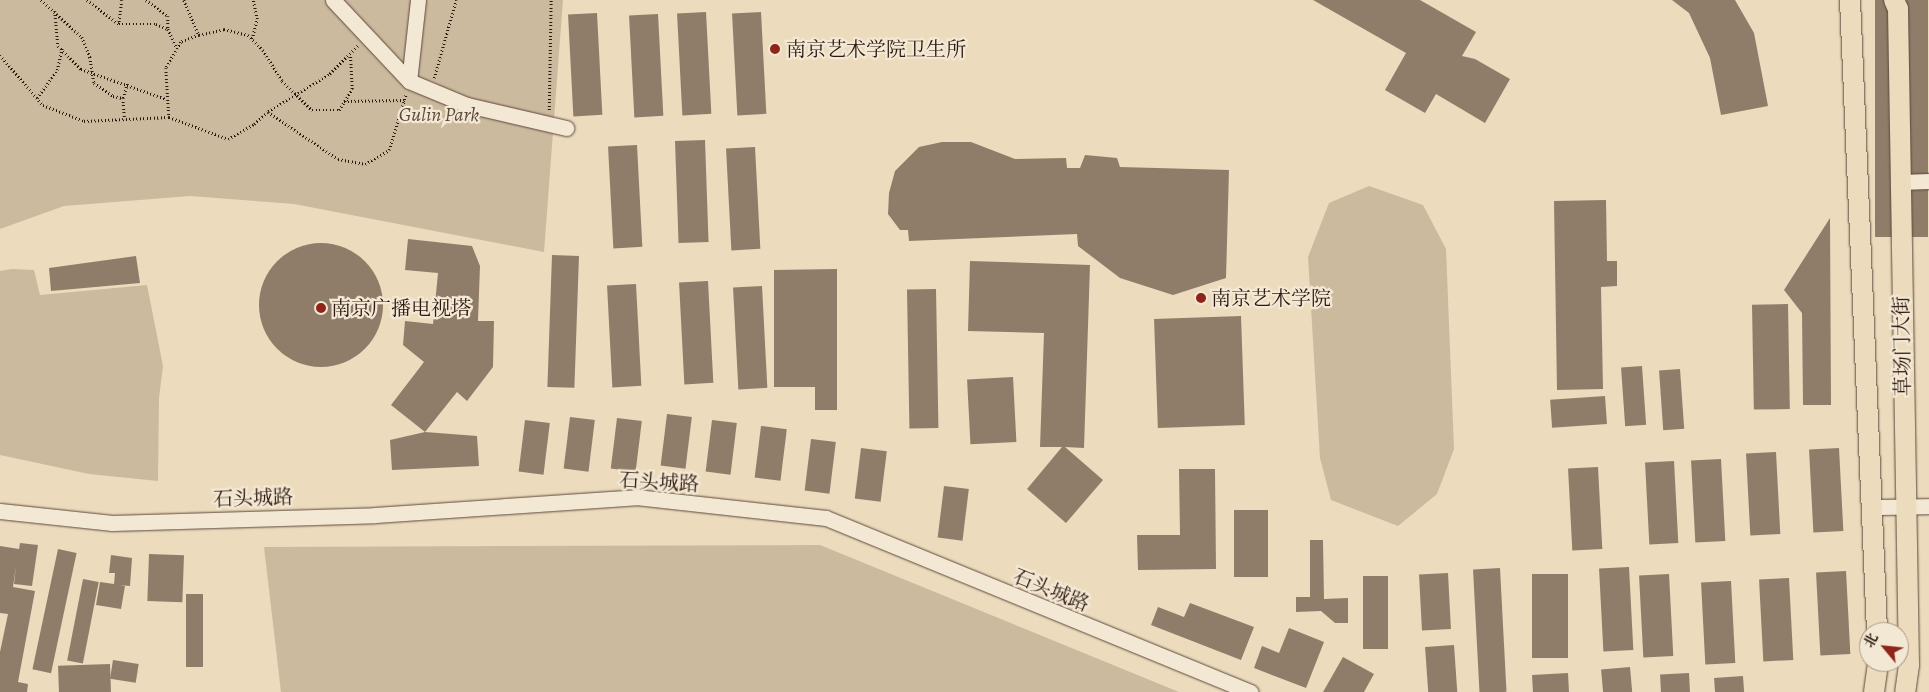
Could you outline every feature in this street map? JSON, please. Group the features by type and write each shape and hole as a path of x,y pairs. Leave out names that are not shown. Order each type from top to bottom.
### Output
{"main road":[{"name":"草场门大街","path":"1850,0 1877,622"},
{"name":"草场门大街","path":"1894,0 1898,9 1909,665 1905,692"},
{"path":"1874,692 1877,672"}],"street":[{"path":"333,0 409,81 431,92 467,105 566,128"},
{"path":"409,81 418,0"},
{"path":"1900,182 1929,181"},
{"name":"石头城路","path":"0,511 112,523 375,515 636,497 826,518 1251,692"},
{"path":"1873,507 1929,506"}],"path":[{"path":"41,0 82,37 94,83 113,96 123,98"},
{"path":"86,0 119,24 156,24 168,29"},
{"path":"119,24 120,0"},
{"path":"146,0 168,16 168,29 178,49"},
{"path":"184,0 199,34"},
{"path":"252,0 257,19 252,39"},
{"path":"431,92 456,0"},
{"path":"548,124 551,0"},
{"path":"55,11 58,46 81,70 127,84 166,99"},
{"path":"169,117 166,99 166,68 181,42 199,34 224,30 252,39 295,96 312,110 339,110 352,89 350,56"},
{"path":"0,55 43,105 84,121 169,117 228,139 329,75 350,56 366,36"},
{"path":"37,98 57,70 62,49"},
{"path":"268,112 338,159 365,164 389,150 409,81"},
{"path":"125,119 123,98 127,84"},
{"path":"344,101 405,100"}],"green space":[{"name":"Gulin Park","path":"0,0 563,0 544,252 294,204 190,196 64,206 0,229"},
{"path":"1369,186 1423,205 1446,249 1454,449 1437,494 1398,526 1331,500 1320,458 1308,257 1329,203"},
{"path":"12,269 34,270 40,295 147,285 163,366 159,398 158,481 89,474 0,455 0,271"},
{"path":"820,545 1179,692 281,692 264,547"}],"building":[{"path":"1313,0 1420,0 1476,32 1462,56 1475,59 1510,79 1485,123 1436,94 1425,113 1385,90 1406,53"},
{"path":"1672,0 1735,0 1754,33 1768,106 1721,115 1710,58 1689,13"},
{"path":"1875,0 1928,0 1928,237 1875,237"},
{"path":"706,12 711,114 682,115 677,14"},
{"path":"761,12 766,114 737,115 732,14"},
{"path":"597,13 602,115 573,116 568,15"},
{"path":"658,14 663,116 634,117 629,16"},
{"path":"705,140 709,242 679,243 675,141"},
{"path":"942,142 971,142 1015,159 1066,158 1067,168 1080,168 1085,155 1117,158 1120,167 1229,170 1226,278 1173,295 1120,278 1078,246 1077,234 909,241 908,230 900,230 888,214 889,193 895,171 919,147"},
{"path":"637,145 642,247 613,248 608,147"},
{"path":"755,147 760,249 731,250 726,149"},
{"path":"1606,200 1607,261 1617,261 1617,286 1601,287 1603,389 1557,390 1554,201"},
{"path":"1830,218 1831,405 1803,405 1802,313 1784,290"},
{"path":"408,239 472,246 480,266 478,321 494,321 493,367 467,401 457,392 425,432 391,405 424,362 403,345 405,321 433,324 438,273 405,270"},
{"name":"南京广播电视塔","path":"321,243 345,248 365,261 378,281 383,305 378,329 365,349 345,362 321,367 297,362 277,349 264,329 259,305 264,281 277,261 297,248"},
{"path":"552,255 579,256 574,388 547,387"},
{"path":"136,256 140,283 51,291 49,268"},
{"path":"970,261 1090,265 1084,448 1065,447 1103,480 1066,523 1027,489 1062,447 1040,447 1044,333 968,331"},
{"path":"837,269 837,410 815,410 815,387 774,387 774,270"},
{"path":"708,281 713,383 684,384 679,283"},
{"path":"636,284 641,386 612,387 607,286"},
{"path":"762,286 767,388 738,389 733,288"},
{"path":"936,289 938,428 909,428 907,290"},
{"path":"1788,304 1790,409 1754,410 1752,305"},
{"path":"1241,316 1245,425 1158,428 1154,319"},
{"path":"1642,366 1646,425 1625,426 1621,367"},
{"path":"1680,369 1684,429 1663,430 1659,370"},
{"path":"1013,377 1016,442 970,444 967,379"},
{"path":"1605,396 1607,424 1552,428 1550,400"},
{"path":"667,414 692,417 685,469 661,466"},
{"path":"570,417 595,420 588,472 564,469"},
{"path":"617,418 642,421 636,472 611,469"},
{"path":"525,420 550,423 543,475 519,472"},
{"path":"712,420 737,423 730,475 706,472"},
{"path":"761,426 787,429 780,481 755,478"},
{"path":"425,432 477,436 479,466 392,470 390,440"},
{"path":"811,439 836,442 829,494 805,491"},
{"path":"861,448 887,451 881,502 855,499"},
{"path":"1839,448 1843,531 1813,532 1809,450"},
{"path":"1776,452 1780,534 1750,535 1746,454"},
{"path":"1721,459 1725,541 1695,542 1691,461"},
{"path":"1674,461 1678,543 1649,544 1645,463"},
{"path":"1598,467 1602,549 1572,550 1568,469"},
{"path":"1179,469 1215,469 1216,569 1138,570 1137,535 1180,535"},
{"path":"944,486 969,489 962,541 938,538"},
{"path":"1234,510 1268,510 1268,577 1234,577"},
{"path":"1310,540 1323,540 1324,599 1348,598 1348,623 1335,623 1321,611 1296,612 1296,597 1310,597"},
{"path":"20,543 38,545 32,586 14,584 16,566 13,587 35,591 18,682 28,684 27,692 0,692 0,652 8,614 0,613 0,546 19,549"},
{"path":"58,549 77,553 51,673 32,669"},
{"path":"149,554 184,555 182,602 147,601"},
{"path":"111,555 132,558 130,586 119,585 125,586 121,609 96,605 100,582 114,584 115,573 109,573"},
{"path":"1629,567 1633,650 1603,651 1599,569"},
{"path":"1500,568 1506,692 1479,692 1473,569"},
{"path":"1846,571 1850,654 1820,655 1816,573"},
{"path":"1448,573 1451,629 1422,630 1419,575"},
{"path":"1532,574 1568,574 1568,658 1532,658"},
{"path":"1669,574 1673,656 1643,657 1639,576"},
{"path":"1363,576 1388,576 1388,649 1363,649"},
{"path":"1789,578 1793,660 1763,661 1759,580"},
{"path":"83,579 99,582 83,664 67,660"},
{"path":"1731,581 1735,663 1705,664 1701,583"},
{"path":"186,594 203,594 203,667 186,667"},
{"path":"1190,603 1254,627 1241,660 1151,625 1158,607 1184,617"},
{"path":"1289,628 1324,642 1306,688 1254,668 1262,646 1279,653"},
{"path":"1454,645 1457,692 1428,692 1425,647"},
{"path":"1343,657 1374,674 1364,692 1323,692"},
{"path":"113,660 139,664 136,683 110,679"},
{"path":"110,664 111,692 59,692 58,666"},
{"path":"1630,667 1632,692 1603,692 1601,670"},
{"path":"1568,673 1569,692 1533,692 1532,675"},
{"path":"1689,673 1690,692 1661,692 1660,675"},
{"path":"1743,676 1744,692 1715,692 1714,678"}],"place":[{"name":"南京艺术学院卫生所","path":"775,49"},
{"name":"南京艺术学院","path":"1201,298"},
{"name":"南京广播电视塔","path":"321,308"}]}
